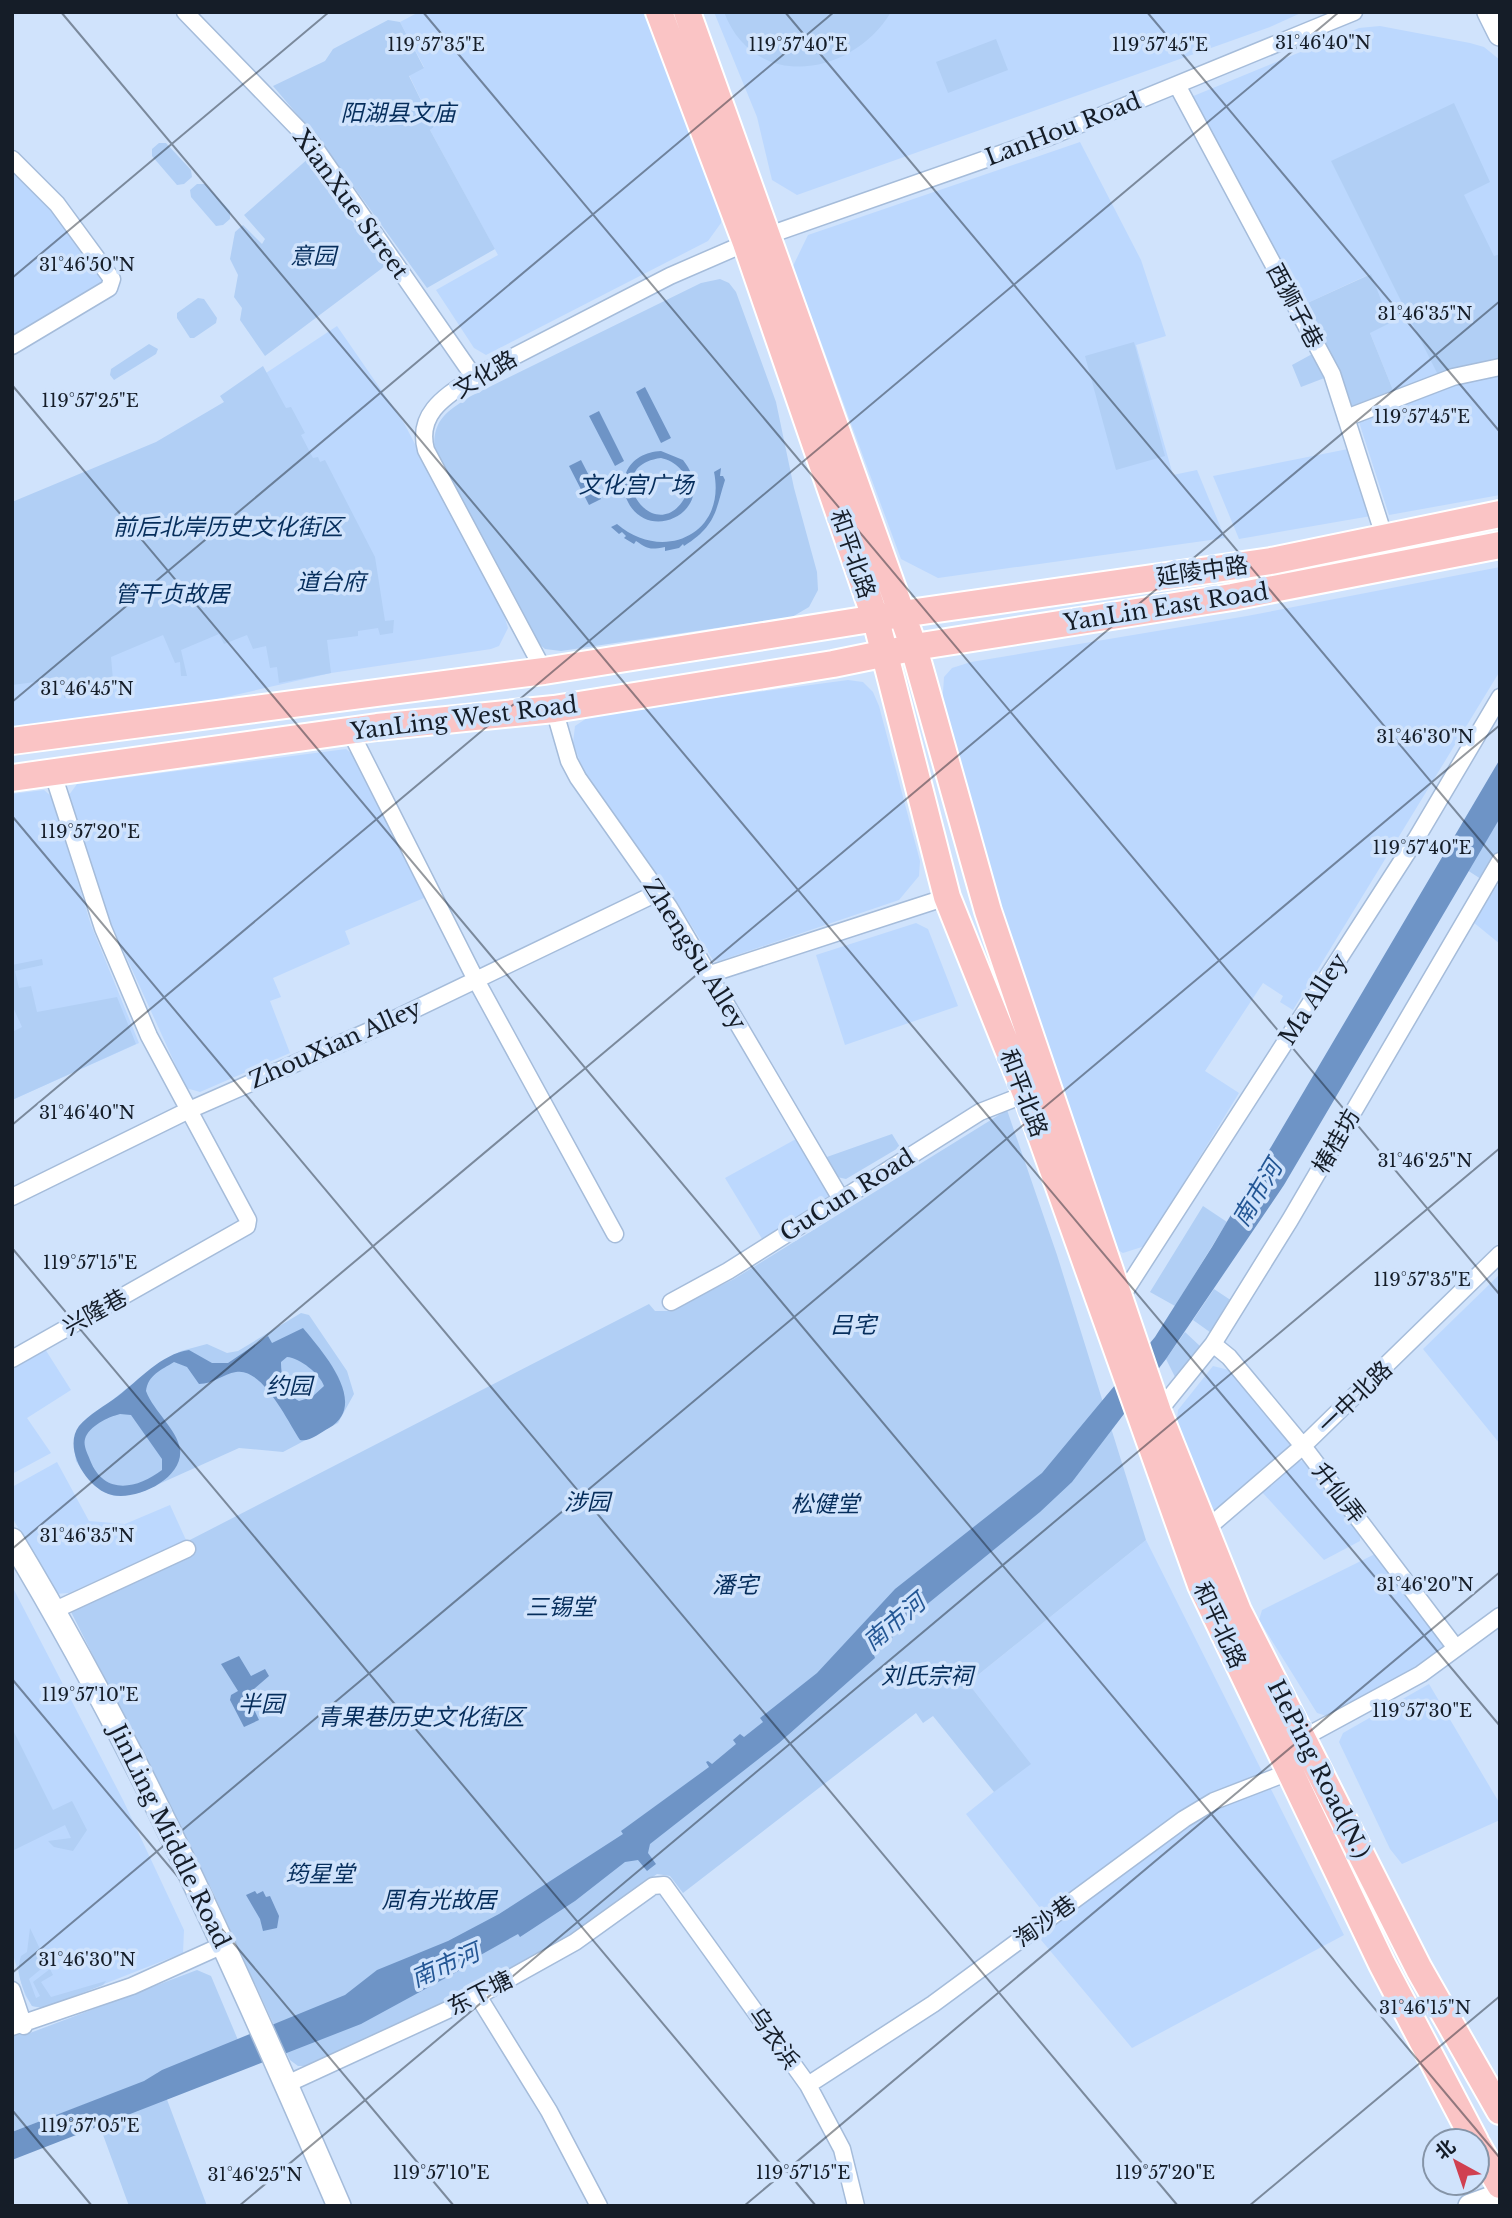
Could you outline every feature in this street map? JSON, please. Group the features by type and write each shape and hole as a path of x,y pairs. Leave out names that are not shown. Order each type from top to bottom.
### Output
{"main road":[{"name":"和平北路","path":"659,12 757,239 902,614 988,911 1121,1297"},
{"name":"和平北路","path":"687,12 876,620 947,897 1026,1094 1106,1320 1130,1360"},
{"path":"1489,12 1500,34"},
{"name":"延陵中路","path":"902,614 1271,561 1500,514"},
{"name":"YanLin East Road","path":"914,648 1232,597 1500,545"},
{"name":"YanLing West Road","path":"12,741 544,671 902,614"},
{"name":"YanLing West Road","path":"12,778 350,731 554,709 833,664 914,648"},
{"name":"HePing Road(N.)","path":"1121,1297 1130,1360 1227,1588 1419,1969 1500,2111"},
{"name":"和平北路","path":"1149,1405 1201,1585 1382,1964 1468,2127"},
{"name":"JinLing Middle Road","path":"12,1540 55,1610 104,1699 223,1945 282,2075"},
{"path":"282,2075 339,2206"},
{"name":"和平北路","path":"1491,2169 1500,2185"},
{"path":"1470,2206 1500,2195"}],"street":[{"name":"XianXue Street","path":"185,12 311,142 474,377"},
{"name":"LanHou Road","path":"757,239 1049,137 1354,12"},
{"name":"西狮子巷","path":"1177,85 1332,374 1385,539"},
{"path":"12,159 57,204 112,279 109,288 12,346"},
{"name":"文化路","path":"544,671 426,450 422,435 424,421 449,394 474,377 670,276 757,239"},
{"path":"1346,418 1453,377 1500,367"},
{"name":"Ma Alley","path":"1106,1320 1416,839 1500,697"},
{"name":"ZhengSu Alley","path":"554,709 569,761 578,778 659,892 841,1199"},
{"path":"350,731 476,980 615,1234"},
{"path":"53,774 103,928 149,1036 187,1111"},
{"name":"椿桂坊","path":"1149,1405 1213,1344 1290,1220 1500,861"},
{"name":"ZhouXian Alley","path":"12,1197 187,1111 476,980 659,892"},
{"path":"710,974 947,897"},
{"name":"GuCun Road","path":"671,1301 728,1270 980,1112 1026,1094"},
{"name":"兴隆巷","path":"12,1359 247,1226 248,1220 187,1111"},
{"name":"一中北路","path":"1204,1531 1303,1446 1500,1254"},
{"name":"升仙弄","path":"1213,1344 1229,1357 1303,1446 1457,1648"},
{"path":"55,1610 187,1549"},
{"path":"1303,1738 1421,1674 1500,1616"},
{"name":"淘沙巷","path":"808,2085 933,2004 1184,1819 1214,1801 1289,1772"},
{"name":"乌衣浜","path":"664,1885 808,2085 842,2148 856,2206"},
{"name":"东下塘","path":"282,2075 478,1996 575,1942 653,1886 664,1885"},
{"path":"12,1990 18,2026 132,1986 223,1945"},
{"path":"478,1996 549,2111 598,2206"}],"shaded area":[{"path":"419,12 653,12 721,202 721,223 708,241 486,355 474,348 436,290 498,255 430,130 434,127 409,75 424,67 400,22"},
{"path":"714,12 1303,12 1270,27 797,195 772,180 757,117"},
{"path":"1380,26 1470,43 1484,47 1500,60 1500,360 1454,370 1393,390 1370,333 1370,274 1303,305 1191,97 1359,28"},
{"path":"1080,142 1141,260 1166,336 1136,345 1173,475 1197,470 1225,538 938,578 901,559 793,266 808,235"},
{"path":"12,159 112,279 12,346"},
{"path":"337,326 404,423 504,615 508,628 499,646 331,673 191,705 12,729 12,684 316,465 266,373"},
{"path":"1500,375 1500,495 1389,515 1359,422 1455,385"},
{"path":"1348,449 1371,516 1239,539 1213,476"},
{"path":"1500,567 1500,671 1293,1010 1280,1002 1283,996 1263,983 1205,1071 1239,1093 1145,1246 1123,1253 1114,1248 1003,912 942,707 944,677 952,668 971,662 1247,616"},
{"path":"848,680 863,682 873,692 879,706 920,861 919,876 899,900 719,961 713,960 671,893 585,775 573,743 575,726 593,714"},
{"path":"346,749 356,757 424,898 345,931 350,944 273,978 281,997 270,1001 290,1053 200,1092 186,1088 104,908 69,795 77,784"},
{"path":"44,790 52,797 91,925 139,1043 12,1100 12,794"},
{"path":"1493,882 1500,887 1500,944 1473,922"},
{"path":"916,923 928,929 958,1006 845,1045 816,955"},
{"path":"796,1139 834,1198 764,1242 725,1178"},
{"path":"1500,1274 1500,1444 1423,1349"},
{"path":"45,1349 71,1390 27,1418 51,1453 12,1474 12,1370"},
{"path":"1213,1366 1233,1371 1296,1447 1218,1516 1209,1515 1176,1427 1178,1410"},
{"path":"1303,1461 1360,1536 1360,1541 1324,1560 1262,1492 1295,1462"},
{"path":"57,1462 89,1521 125,1524 170,1505 186,1540 69,1593 55,1594 12,1517 12,1487"},
{"path":"1146,1540 1344,1935 1132,2048 1036,1934 1051,1922 966,1814 1030,1763 968,1683"},
{"path":"1377,1553 1447,1647 1417,1670 1362,1700 1327,1716 1317,1713 1259,1620 1262,1610"},
{"path":"12,1586 123,1800 184,1930 183,1953 43,2008 32,2006 25,1995 12,1951"},
{"path":"1429,1684 1500,1804 1500,1820 1402,1864 1390,1849 1339,1742 1343,1733"}],"green space":[{"path":"724,12 891,12 874,34 853,51 829,62 804,66 780,64 757,55 738,38"},
{"name":"阳湖县文庙","path":"388,20 400,22 424,68 409,76 434,127 430,130 495,249 427,288 325,147 273,86 325,61 333,49"},
{"path":"996,39 1008,70 948,93 936,62"},
{"path":"1454,103 1490,182 1464,195 1494,256 1500,254 1500,360 1438,375 1331,161"},
{"path":"159,143 166,143 191,170 192,177 184,184 177,185 152,156 152,149"},
{"name":"意园","path":"310,157 319,168 316,172 385,266 265,356 240,320 242,308 234,297 238,275 230,259 235,232 243,225 262,244 265,239 244,215"},
{"path":"197,184 205,184 230,211 230,219 223,225 216,226 191,197 190,190"},
{"path":"1371,274 1390,323 1370,333 1393,390 1351,407 1303,305"},
{"name":"文化宫广场","path":"720,279 729,283 736,292 776,402 794,488 817,572 818,590 809,607 792,617 561,651 545,649 535,641 435,458 437,427 446,414 471,396 701,283"},
{"path":"198,298 204,299 217,318 216,323 190,338 177,318 177,313"},
{"path":"1134,342 1165,456 1116,470 1085,356"},
{"path":"149,344 158,349 156,354 114,380 110,375 111,369"},
{"path":"1314,353 1327,377 1301,387 1292,365"},
{"name":"前后北岸历史文化街区","path":"263,366 286,408 291,407 305,433 301,435 313,458 318,457 320,462 325,460 375,557 385,621 394,620 393,633 380,635 378,628 358,631 358,636 327,640 331,673 279,683 277,667 270,668 266,646 253,649 247,635 224,644 219,634 181,650 187,676 181,676 180,662 175,663 163,635 111,657 114,692 64,698 63,682 52,683 51,680 12,685 12,502 156,442 224,402 220,396"},
{"path":"1500,818 1500,850 1481,879 1467,870"},
{"path":"42,959 43,965 15,971 19,988 31,986 37,1012 117,997 136,1044 12,1100 12,1032 22,1027 12,1005 12,965"},
{"name":"青果巷历史文化街区","path":"1007,1110 1057,1255 1146,1540 968,1683 1031,1764 994,1792 933,1716 923,1723 916,1713 683,1893 670,1876 657,1874 574,1933 475,1989 310,2066 298,2066 290,2060 212,1890 69,1608 184,1543 649,1304 655,1311 669,1311 734,1279"},
{"path":"892,1134 900,1147 846,1179 837,1177 824,1158"},
{"path":"1203,1206 1227,1222 1175,1306 1150,1292"},
{"path":"1214,1289 1235,1303 1214,1335 1193,1320"},
{"name":"约园","path":"301,1313 309,1315 347,1371 354,1394 338,1423 283,1452 239,1448 139,1493 114,1496 100,1490 87,1477 76,1461 74,1448 80,1426 156,1365 181,1351 207,1344 227,1353 238,1351"},
{"path":"1185,1332 1201,1347 1175,1377 1166,1359"},
{"path":"12,1728 53,1810 72,1801 87,1830 73,1851 54,1847 48,1841 71,1838 65,1825 12,1851"},
{"path":"30,1928 47,1964 29,1979 36,1998 40,1996 33,1982 50,1969 53,1975 41,1982 51,1997 106,1981 103,1985 43,2008 32,2006 19,1976 19,1963 21,1956 27,1952"},
{"path":"197,1970 211,1976 238,2040 157,2073 207,2206 129,2206 91,2102 12,2132 12,2036 30,2033"}],"water":[{"path":"645,387 671,438 661,443 636,392"},
{"path":"599,411 624,461 615,466 589,416"},
{"path":"661,451 683,460 693,478 694,494 688,507 678,516 664,521 650,520 637,514 627,500 624,490 626,473 632,463 645,454","holes":["661,458 668,460 684,474 687,481 686,495 670,513 657,514 645,509 637,499 632,487 634,474 643,464"]},
{"path":"581,460 601,499 589,505 569,466"},
{"path":"721,468 720,476 725,480 714,515 703,531 684,546 683,544 679,548 665,551 665,547 649,548 636,541 634,544 624,538 626,536 622,532 619,534 611,527 617,524 635,536 653,541 671,541 687,536 701,526 711,512 715,494 714,472"},
{"name":"南市河","path":"1500,759 1500,818 1284,1185 1166,1359 1072,1482 1040,1512 925,1606 874,1655 875,1658 779,1743 650,1844 648,1853 656,1864 647,1871 638,1860 625,1862 575,1901 520,1937 518,1934 461,1966 462,1969 361,2024 12,2160 12,2132 144,2081 162,2070 345,1995 377,1970 448,1941 499,1914 623,1834 621,1831 709,1767 706,1762 712,1764 736,1744 733,1740 740,1734 744,1737 763,1722 760,1718 817,1673 895,1589 1042,1473 1155,1337 1212,1247"},
{"path":"303,1328 330,1363 344,1392 345,1405 340,1418 329,1428 311,1438 300,1440 281,1408 255,1378 236,1372 199,1384 187,1367 174,1362 152,1377 146,1391 170,1427 180,1449 175,1469 167,1478 146,1491 122,1496 112,1495 94,1485 80,1467 74,1446 79,1426 151,1368 179,1352 189,1350 212,1363 228,1363 268,1336 272,1343","holes":["287,1357 303,1363 322,1381 324,1386 312,1397 299,1401 287,1389 281,1362","120,1414 131,1415 162,1459 162,1470 152,1477 122,1486 112,1484 96,1472 85,1444 87,1434 95,1426"]},
{"path":"239,1656 251,1676 265,1669 269,1676 247,1695 259,1720 244,1727 230,1700 231,1695 238,1691 221,1664"},
{"path":"255,1891 257,1894 263,1891 266,1897 270,1896 279,1916 277,1928 263,1931 260,1919 246,1895"}],"park label":[{"name":"道台府","path":"331,582"},
{"name":"管干贞故居","path":"172,594"},
{"name":"吕宅","path":"853,1325"},
{"name":"涉园","path":"587,1502"},
{"name":"松健堂","path":"825,1504"},
{"name":"潘宅","path":"735,1585"},
{"name":"三锡堂","path":"560,1607"},
{"name":"刘氏宗祠","path":"927,1676"},
{"name":"半园","path":"261,1704"},
{"name":"筠星堂","path":"320,1874"},
{"name":"周有光故居","path":"439,1900"}]}
